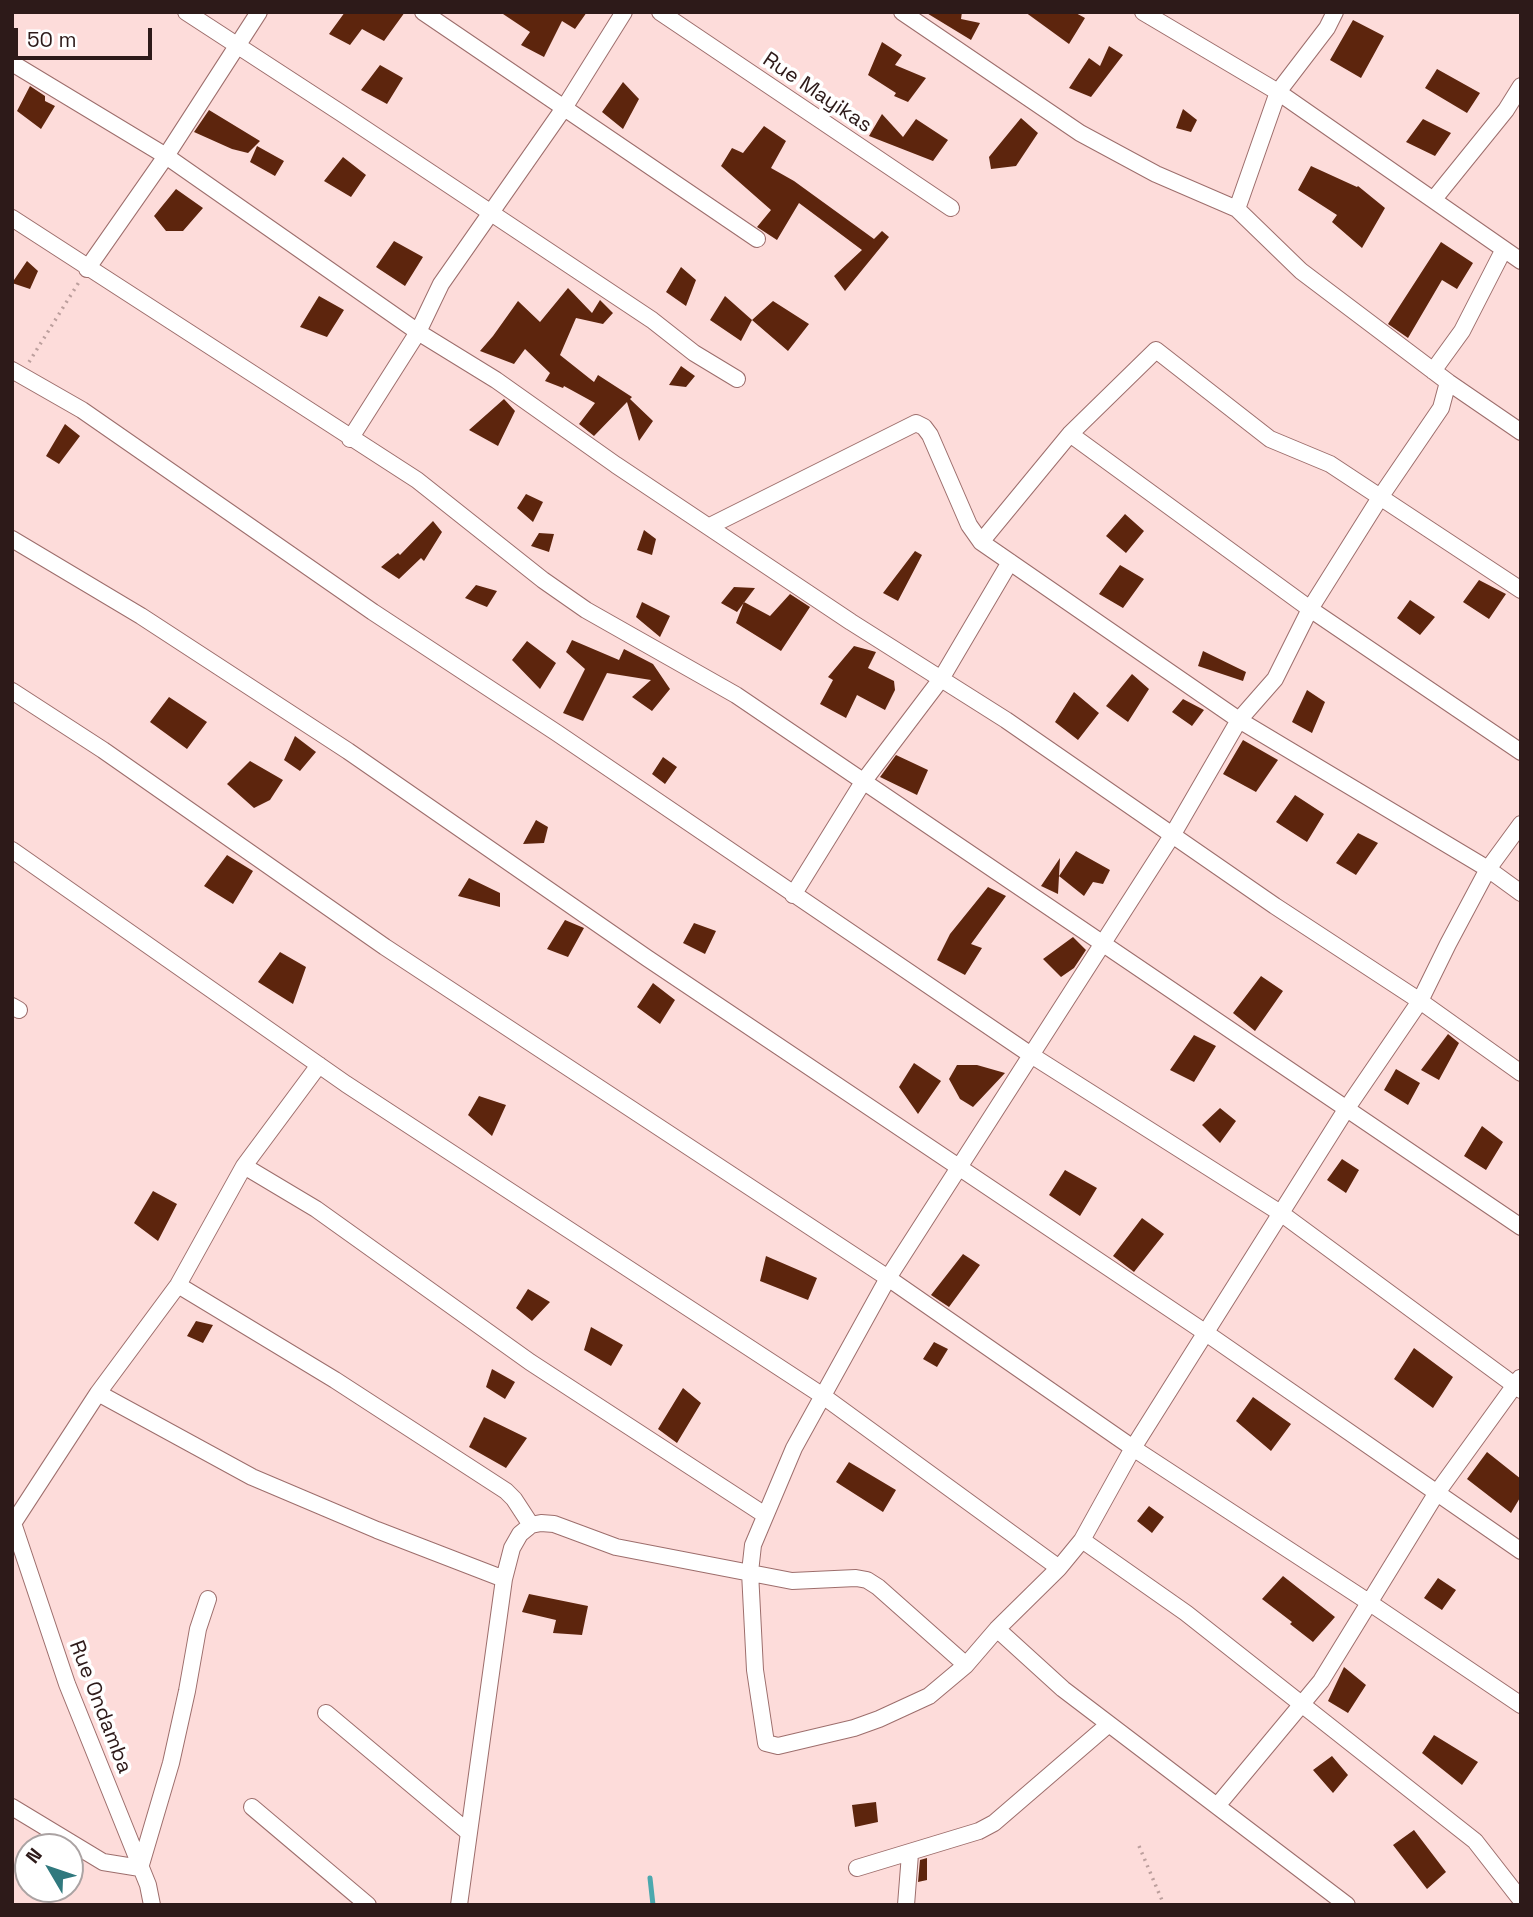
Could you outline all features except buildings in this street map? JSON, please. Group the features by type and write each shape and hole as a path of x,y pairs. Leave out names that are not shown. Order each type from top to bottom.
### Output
{"street":[{"path":"186,12 652,320 694,353 737,379"},
{"path":"88,269 166,156 259,12"},
{"path":"423,12 757,239"},
{"path":"350,439 418,332 441,284 564,108 624,12"},
{"name":"Rue Mayikas","path":"660,12 951,208"},
{"path":"902,12 1080,133 1156,174 1237,209 1301,271 1448,382 1521,432"},
{"path":"1237,209 1278,92 1327,28 1335,12"},
{"path":"1154,15 1278,92 1521,261"},
{"path":"12,63 166,156 418,332 496,380 851,622 1006,720 1275,906 1420,1001 1521,1073"},
{"path":"1434,199 1506,110 1521,86"},
{"path":"1506,110 1521,120"},
{"path":"12,218 417,480 543,580 586,610 736,695 1521,1227"},
{"path":"1433,371 1462,331 1504,249"},
{"path":"981,542 1070,433 1156,350 1270,439 1330,464 1521,590"},
{"path":"17,372 82,410 373,612 557,733 1031,1055 1282,1214 1518,1384 1436,1494 1321,1681 1303,1706 1217,1806"},
{"path":"1448,382 1441,408 1381,496 1310,609 1275,679 1239,720 1173,834 888,1278 794,1448 753,1545 750,1572 755,1670 766,1743 778,1746 854,1728 929,1696 966,1665 997,1629 1059,1568 1082,1540 1133,1448 1347,1108 1420,1001 1488,869 1521,824"},
{"path":"710,526 916,424 924,427 930,435 969,525 981,542 1239,720 1488,869 1521,893"},
{"path":"1070,433 1310,609 1521,752"},
{"path":"12,538 141,616 348,751 659,965 1206,1333 1521,1551"},
{"path":"793,895 863,782 941,679 1010,562"},
{"path":"12,691 103,750 385,947 888,1278 1133,1448 1521,1705"},
{"path":"12,850 319,1065 823,1396 1059,1568"},
{"path":"13,1522 98,1393 178,1285 244,1166 319,1065"},
{"path":"244,1166 316,1209 530,1362 765,1515"},
{"path":"178,1285 335,1380 506,1490 530,1525"},
{"path":"98,1393 252,1477 377,1530 504,1579"},
{"name":"Rue Ondamba","path":"13,1522 67,1684 148,1885 152,1905"},
{"path":"459,1905 504,1579 512,1548 520,1534 530,1525 554,1524 617,1547 792,1581 856,1578 867,1580 966,1665"},
{"path":"1082,1540 1186,1613 1475,1841 1521,1900"},
{"path":"12,1807 103,1861 140,1868 171,1763 198,1629 208,1599"},
{"path":"997,1629 1063,1689 1348,1905"},
{"path":"326,1713 468,1832"},
{"path":"857,1868 910,1854 979,1831 994,1823 1109,1724"},
{"path":"252,1807 368,1905"},
{"path":"906,1905 910,1854"}],"path":[{"path":"17,372 88,269"},
{"path":"1139,1846 1164,1905"}],"waterway":[{"path":"650,1878 653,1905"}]}
